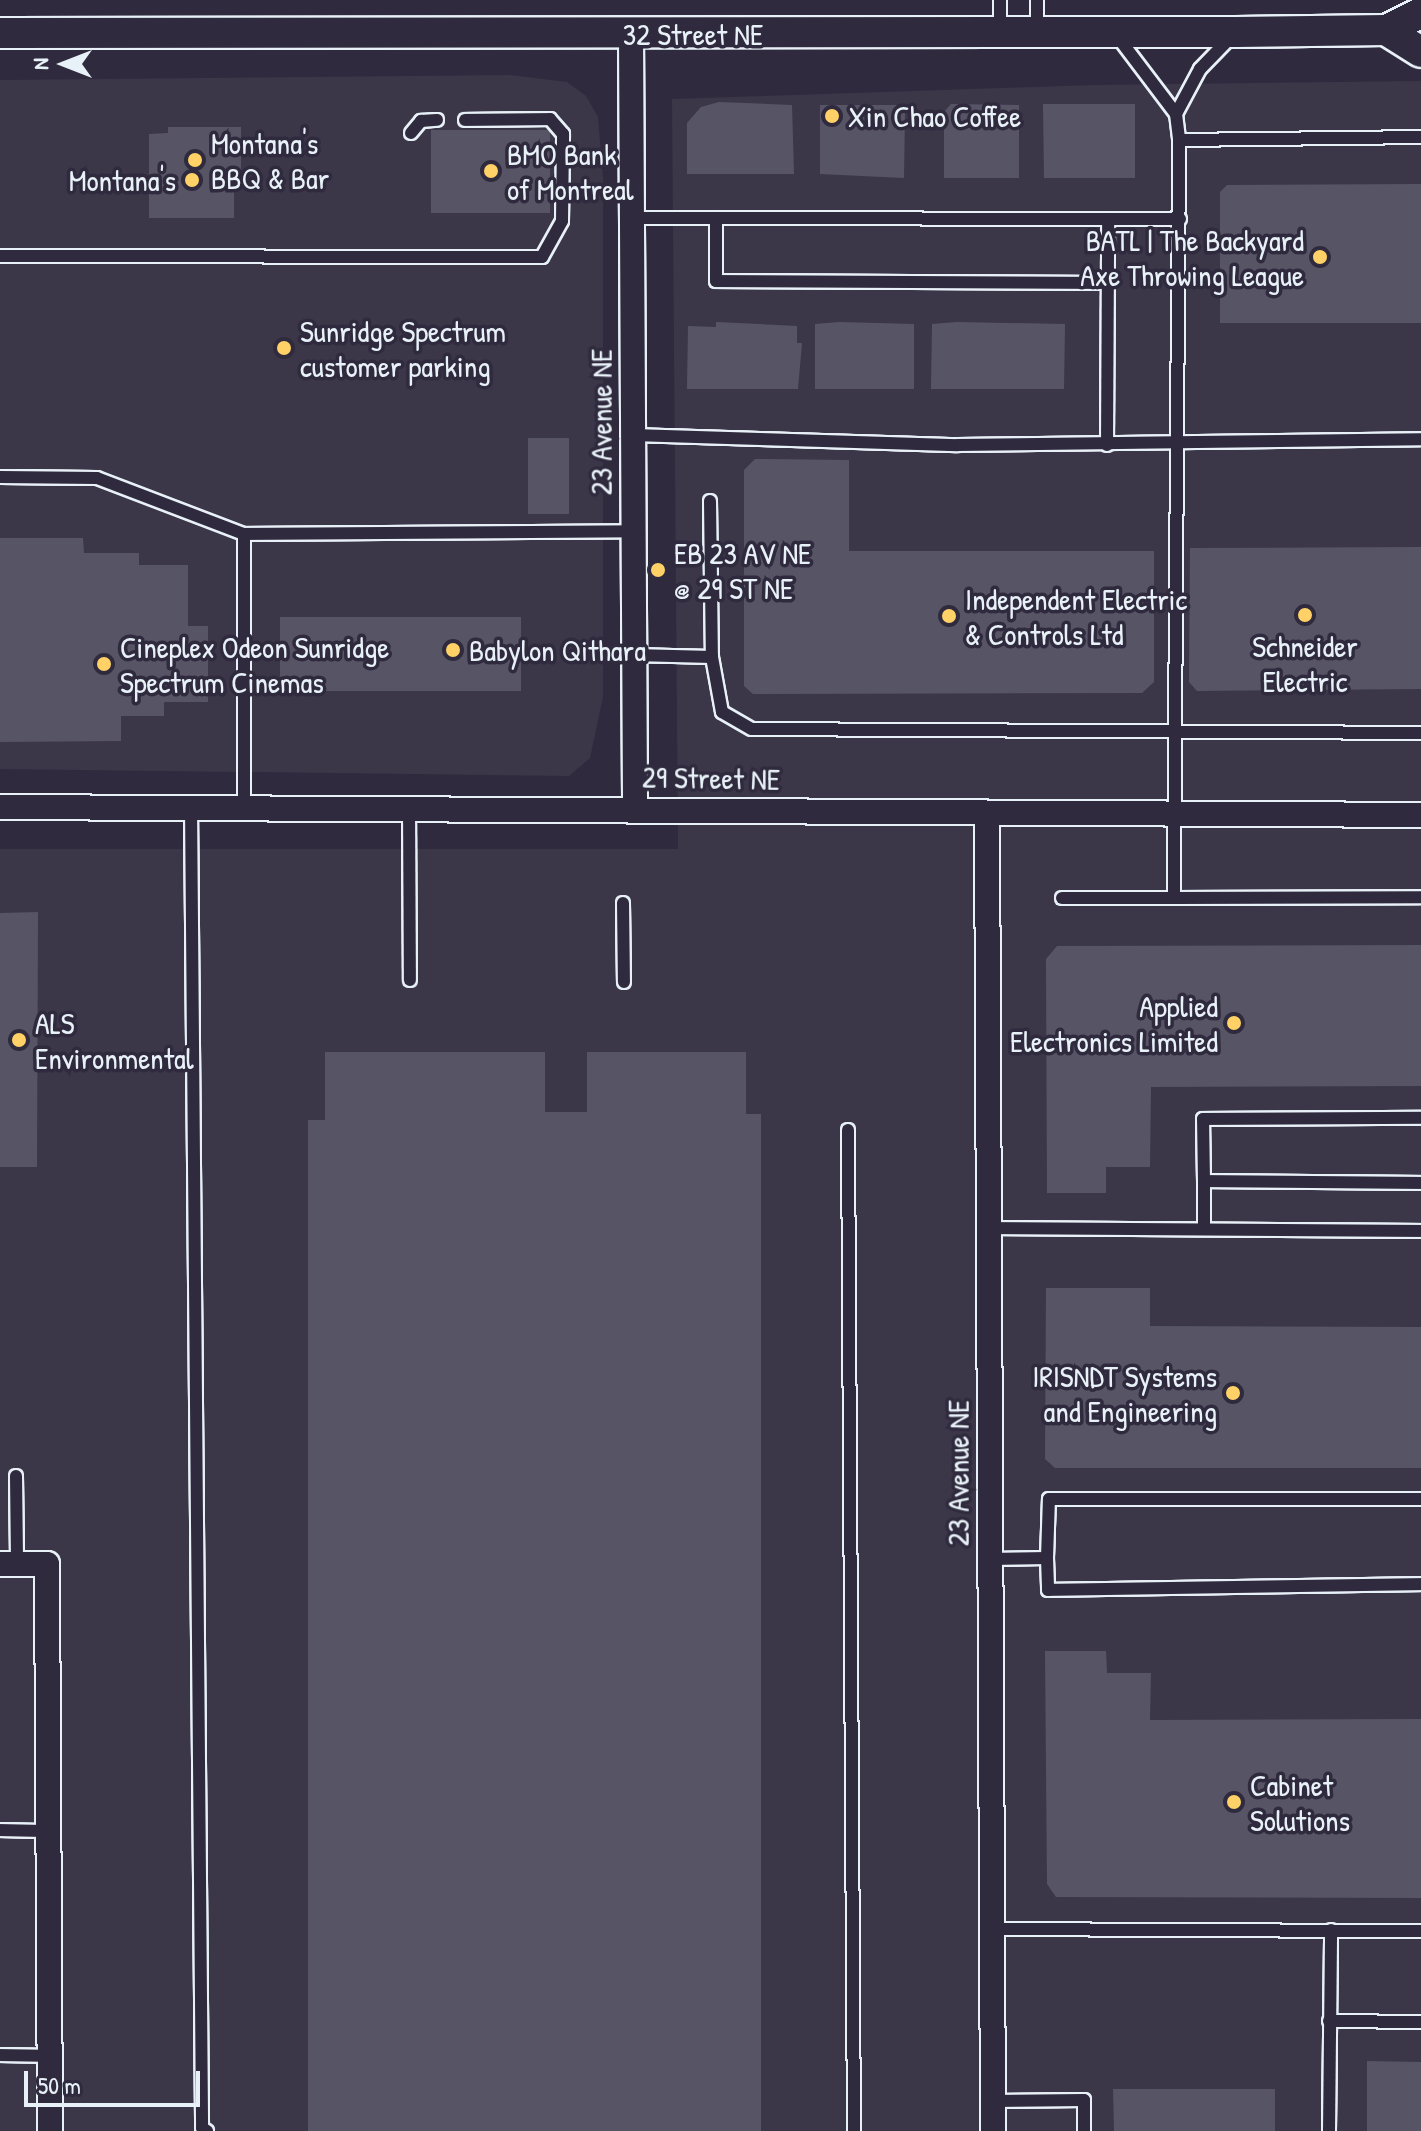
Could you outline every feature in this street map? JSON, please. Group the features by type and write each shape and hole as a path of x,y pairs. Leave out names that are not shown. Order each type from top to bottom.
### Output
{"street":[{"path":"1421,0 1421,12"},
{"name":"32 Street NE","path":"0,33 1386,30 1421,12"},
{"path":"1386,30 1421,52"},
{"name":"23 Avenue NE","path":"631,34 635,809"},
{"name":"29 Street NE","path":"0,807 244,805 987,814 1421,815"},
{"name":"23 Avenue NE","path":"987,814 993,2131"},
{"path":"9,1564 47,1564 50,2131"}],"lane":[{"path":"1000,0 1000,33"},
{"path":"1037,0 1037,32"},
{"path":"1113,30 1176,114 1179,140 1174,898"},
{"path":"1176,114 1200,69 1236,32"},
{"path":"0,256 542,257 562,221 563,134 550,119 465,120"},
{"path":"411,133 421,121 437,120"},
{"path":"1179,140 1421,137"},
{"path":"632,218 1180,219"},
{"path":"716,218 716,281 1107,283"},
{"path":"1107,445 1108,219"},
{"path":"633,435 1107,445 1421,439"},
{"path":"0,477 97,478 244,534 634,531"},
{"path":"710,501 712,657 722,712 752,729 1176,734 1421,733"},
{"path":"244,534 244,805"},
{"path":"634,655 712,657"},
{"path":"191,805 202,2128 207,2131"},
{"path":"409,806 410,980"},
{"path":"1062,898 1421,897"},
{"path":"623,903 624,982"},
{"path":"1204,1227 1203,1119 1421,1118"},
{"path":"848,1130 854,2131"},
{"path":"1204,1181 1421,1183"},
{"path":"989,1228 1204,1227 1421,1231"},
{"path":"9,1564 16,1476"},
{"path":"1421,1499 1049,1499 1047,1558 1048,1590 1421,1584"},
{"path":"990,1559 1047,1558"},
{"path":"0,1830 49,1831"},
{"path":"992,1929 1421,1931"},
{"path":"1329,2131 1331,1930"},
{"path":"1329,2021 1421,2022"},
{"path":"0,2055 50,2056"},
{"path":"993,2101 1084,2100 1084,2131"}],"shaded area":[{"path":"511,75 567,82 586,96 598,117 603,178 603,697 590,758 569,776 0,769 0,80"},
{"path":"1421,81 1421,2131 0,2131 0,849 678,849 672,99 1095,85"}],"building":[{"path":"719,102 792,105 794,174 687,174 687,123 701,107"},
{"path":"951,104 1019,105 1019,178 944,178 944,112"},
{"path":"1043,104 1135,104 1135,178 1044,178"},
{"path":"820,105 896,105 905,111 904,178 820,174"},
{"name":"Montana's BBQ & Bar","path":"168,127 241,127 241,187 234,187 234,218 149,218 149,134 168,133"},
{"name":"BMO Bank of Montreal","path":"431,130 550,130 550,213 431,213"},
{"name":"BATL | The Backyard Axe Throwing League","path":"1421,184 1421,323 1220,323 1220,192 1227,185"},
{"path":"716,322 797,326 797,343 802,343 798,389 687,389 688,326 716,327"},
{"path":"815,324 914,324 914,389 815,389"},
{"path":"932,324 1065,324 1064,389 931,389"},
{"path":"528,438 569,438 569,514 528,514"},
{"name":"Independent Electric & Controls Ltd","path":"755,459 849,460 849,551 1154,551 1154,682 1142,693 753,694 744,686 744,470"},
{"name":"Cineplex Odeon Sunridge Spectrum Cinemas","path":"0,538 83,538 84,553 139,553 139,565 188,565 188,626 208,626 208,702 164,702 164,716 121,716 121,741 0,742"},
{"name":"Schneider Electric","path":"1421,547 1421,689 1197,691 1189,682 1190,548"},
{"path":"280,617 521,617 521,691 280,691"},
{"name":"ALS Environmental","path":"38,912 37,1167 0,1167 0,913"},
{"name":"Applied Electronics Limited","path":"1421,945 1421,1086 1151,1087 1150,1167 1106,1167 1106,1193 1047,1193 1046,959 1057,946"},
{"path":"325,1052 545,1052 545,1112 587,1112 587,1052 746,1052 746,1114 761,1114 761,2131 308,2131 308,1120 325,1120"},
{"name":"IRISNDT Systems and Engineering","path":"1046,1288 1150,1288 1150,1326 1421,1327 1421,1468 1055,1468 1045,1459"},
{"name":"Cabinet Solutions","path":"1045,1651 1106,1651 1107,1673 1151,1673 1150,1720 1421,1719 1421,1898 1056,1897 1047,1884"},
{"path":"1367,2061 1421,2062 1421,2131 1367,2131"},
{"path":"1113,2089 1275,2089 1275,2131 1114,2131"}],"place":[{"name":"Xin Chao Coffee","path":"832,116"},
{"name":"Montana's BBQ & Bar","path":"195,160"},
{"name":"BMO Bank of Montreal","path":"491,171"},
{"name":"Montana's","path":"192,180"},
{"name":"BATL | The Backyard Axe Throwing League","path":"1320,257"},
{"name":"Sunridge Spectrum customer parking","path":"284,348"},
{"name":"EB 23 AV NE @ 29 ST NE","path":"658,570"},
{"name":"Schneider Electric","path":"1305,615"},
{"name":"Independent Electric & Controls Ltd","path":"949,616"},
{"name":"Babylon Qithara","path":"453,650"},
{"name":"Cineplex Odeon Sunridge Spectrum Cinemas","path":"104,664"},
{"name":"Applied Electronics Limited","path":"1234,1023"},
{"name":"ALS Environmental","path":"19,1040"},
{"name":"IRISNDT Systems and Engineering","path":"1233,1393"},
{"name":"Cabinet Solutions","path":"1234,1802"}]}
